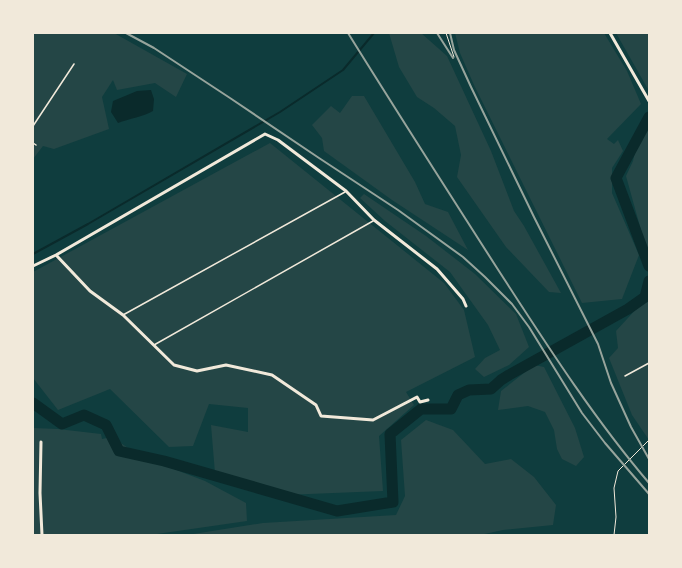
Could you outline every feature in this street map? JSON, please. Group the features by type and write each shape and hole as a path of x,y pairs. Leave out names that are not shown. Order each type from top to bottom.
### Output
{"street":[{"path":"610,33 649,101"},
{"path":"33,266 56,255 265,134 278,140 346,191 374,220 437,269 463,299 466,306"},
{"path":"56,255 90,291 123,315 174,365 197,371 226,364 272,375 316,405 321,416 373,420 417,397 420,402 428,400"},
{"path":"41,442 40,493 42,535"}],"lane":[{"path":"33,126 74,64"},
{"path":"123,315 346,191"},
{"path":"154,345 374,220"},
{"path":"625,376 649,363"}],"path":[{"path":"446,33 454,57"},
{"path":"614,535 616,517 614,488 618,471 649,440"}],"shaded area":[{"path":"33,33 114,33 187,74 176,97 155,83 117,90 113,80 102,97 109,129 54,149 43,146 33,159"},
{"path":"389,33 421,33 447,56 491,151 514,211 524,226 561,293 549,292 506,247 457,177 461,155 455,126 434,108 417,97 399,67"},
{"path":"455,33 604,33 627,71 641,104 607,139 614,144 618,140 623,151 612,168 612,193 639,255 622,299 582,303 474,85 460,53"},
{"path":"616,33 649,33 649,91"},
{"path":"151,90 154,99 153,111 118,123 111,112 113,101 137,91"},
{"path":"352,96 364,96 415,182 425,204 448,212 468,250 392,200 324,151 322,138 312,125 331,106 340,113"},
{"path":"649,129 649,259 626,176 633,161 639,134"},
{"path":"270,143 444,283 464,310 475,357 406,392 414,405 379,436 383,491 284,495 215,473 211,425 248,432 248,408 209,404 193,446 169,447 110,389 58,410 33,378 33,272"},
{"path":"364,194 426,236 475,274 516,314 529,347 509,365 484,377 475,369 485,358 500,350 488,325 450,272 385,221 360,198"},
{"path":"649,295 649,440 632,415 609,358 618,348 616,331"},
{"path":"534,365 544,367 575,428 584,457 576,466 562,459 557,449 554,430 545,412 528,406 498,410 501,391"},
{"path":"426,420 453,430 485,464 511,459 534,477 556,505 553,525 503,530 480,535 187,535 263,523 396,515 405,496 401,440"},
{"path":"33,428 58,429 101,434 102,439 112,437 128,448 171,468 205,481 246,503 247,521 150,535 33,535"}],"waterway":[{"path":"33,254 88,224 280,112 343,70 374,33"},
{"path":"649,117 616,178 649,266"},
{"path":"33,403 62,424 84,415 106,425 119,451 164,461 337,511 393,502 390,434 421,409 451,409 458,395 469,390 491,389 509,375 628,309 645,297 649,281"}],"railway":[{"path":"126,33 154,48 230,98 398,210 463,257 512,304 529,327 582,413 605,443 649,494"},
{"path":"348,33 403,122 551,351 608,432 649,483"},
{"path":"437,33 453,58"},
{"path":"450,33 454,50 471,87 598,344 611,383 631,427 649,459"}]}
